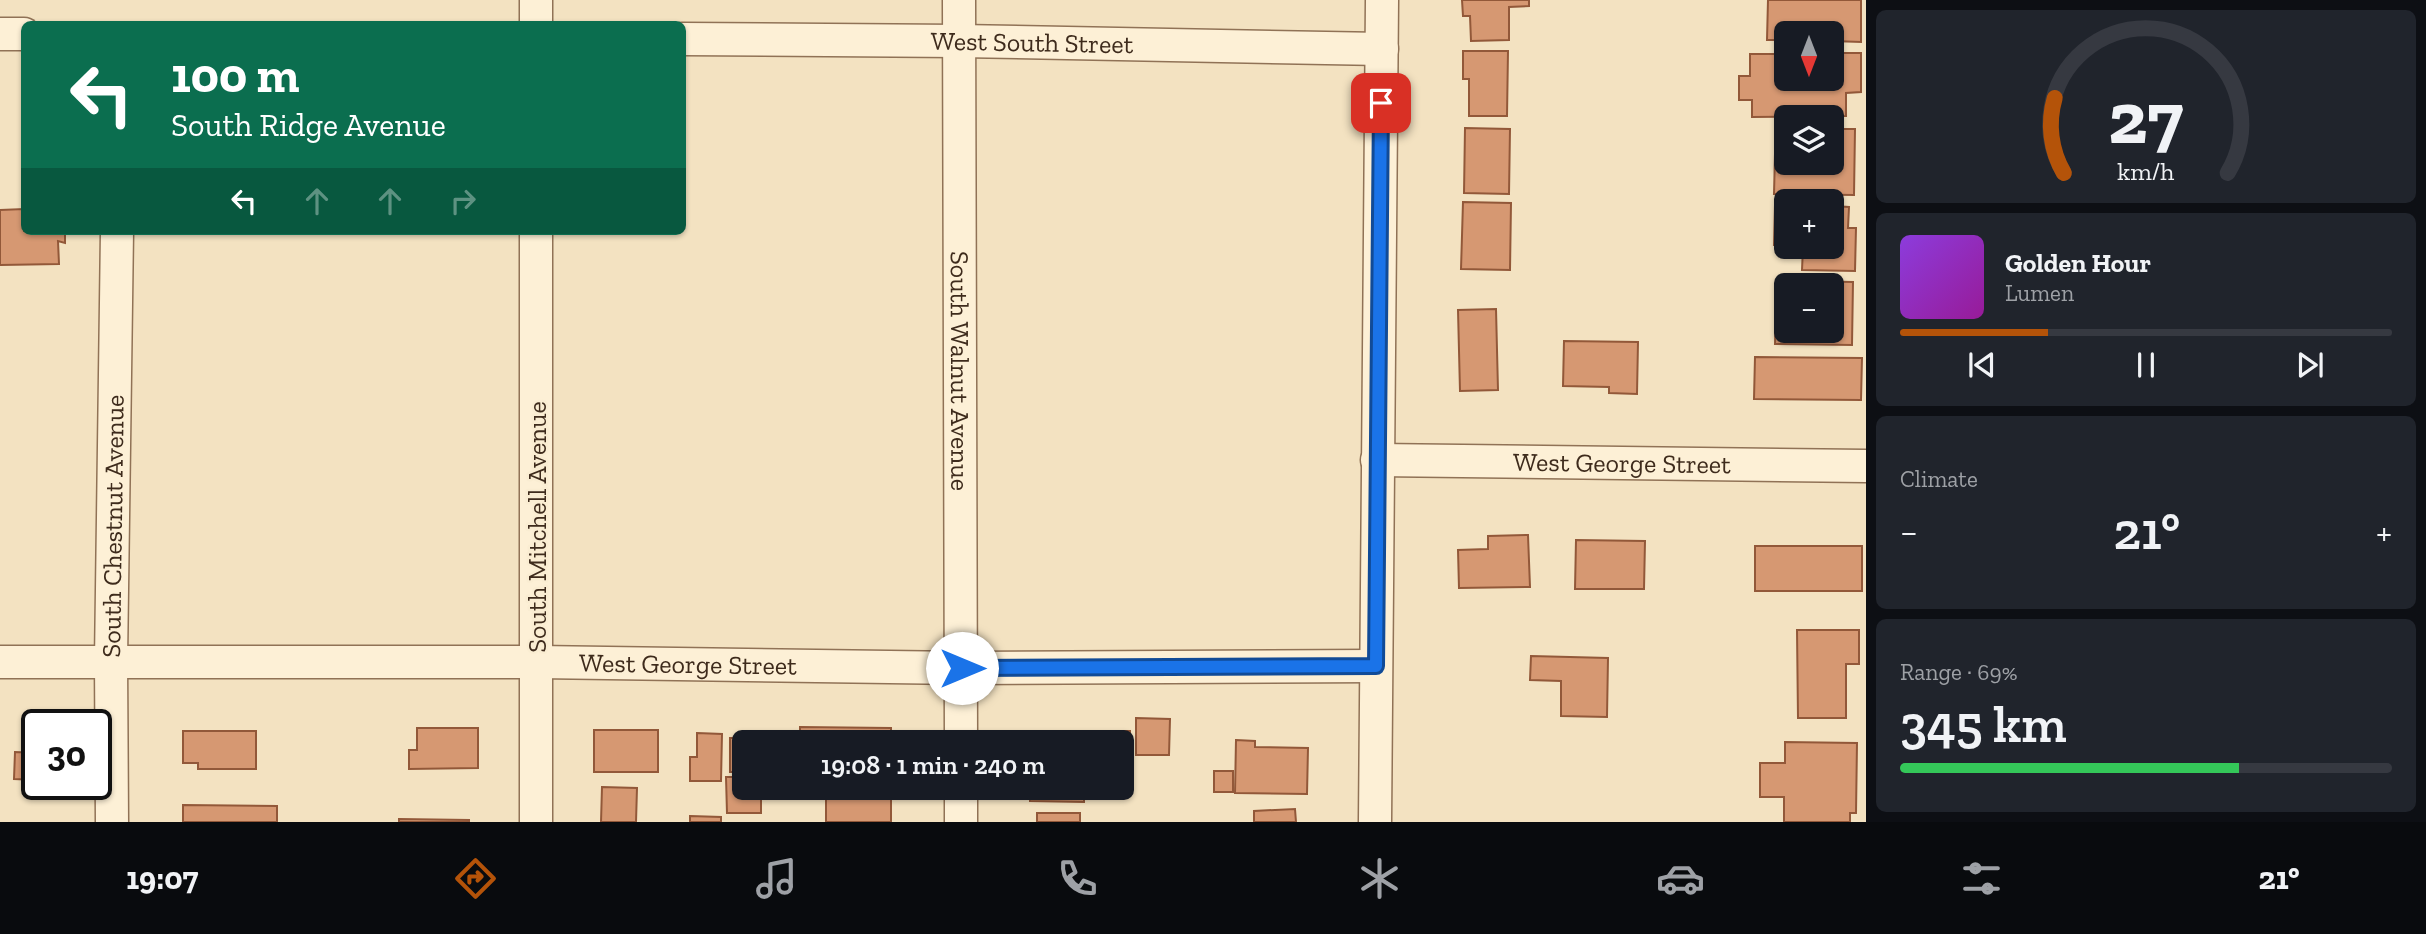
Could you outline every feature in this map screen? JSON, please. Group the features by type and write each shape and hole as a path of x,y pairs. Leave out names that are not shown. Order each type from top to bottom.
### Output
{"street":[{"path":"536,0 536,21"},
{"name":"South Walnut Avenue","path":"959,0 961,730"},
{"path":"1375,822 1382,0"},
{"path":"0,34 21,34"},
{"name":"West South Street","path":"686,39 1382,48"},
{"name":"South Chestnut Avenue","path":"112,822 111,662 117,235"},
{"name":"South Mitchell Avenue","path":"536,235 536,822"},
{"name":"West George Street","path":"1377,460 1866,466"},
{"name":"West George Street","path":"0,662 538,662 962,668 1376,666"},
{"path":"961,800 961,822"}],"building":[{"path":"1462,0 1529,0 1529,6 1509,7 1509,40 1471,41 1470,16 1463,16"},
{"path":"1768,0 1861,0 1861,42 1844,41 1844,21 1774,21 1774,40 1767,40"},
{"path":"1463,51 1508,51 1507,116 1469,116 1469,79 1463,79"},
{"path":"1844,53 1861,53 1861,92 1846,93 1846,116 1844,105 1774,105 1774,117 1752,117 1752,100 1739,100 1739,76 1750,76 1750,54 1774,54 1774,91 1844,91"},
{"path":"1465,128 1510,129 1509,194 1464,193"},
{"path":"1844,129 1855,129 1854,195 1844,195 1844,189 1774,189 1774,175 1844,175"},
{"path":"1463,202 1511,203 1510,270 1461,269"},
{"path":"1844,207 1849,207 1848,228 1856,228 1855,271 1802,270 1802,259 1844,259"},
{"path":"21,209 21,235 65,235 65,243 58,241 59,264 0,265 0,210"},
{"path":"1844,282 1853,282 1852,345 1775,344 1844,343"},
{"path":"1496,309 1498,390 1460,391 1458,310"},
{"path":"1564,341 1638,342 1637,394 1609,393 1609,387 1563,386"},
{"path":"1755,357 1862,358 1861,400 1754,399"},
{"path":"1528,535 1530,587 1459,588 1458,550 1488,549 1488,536"},
{"path":"1576,540 1645,541 1644,589 1575,589"},
{"path":"1755,546 1862,546 1862,591 1755,591"},
{"path":"1797,630 1859,630 1859,664 1846,664 1846,718 1798,718"},
{"path":"1531,656 1608,658 1607,717 1561,716 1561,681 1530,680"},
{"path":"1136,718 1170,719 1169,755 1136,755"},
{"path":"800,727 891,728 891,730 800,730"},
{"path":"417,728 478,728 478,768 409,769 409,750 417,750"},
{"path":"594,730 658,730 658,772 594,772"},
{"path":"183,731 256,731 256,769 198,769 198,763 183,763"},
{"path":"697,733 722,734 721,781 690,781 690,757 697,757"},
{"path":"730,738 732,738 732,772"},
{"path":"1236,740 1255,741 1255,747 1308,748 1307,794 1235,793"},
{"path":"1785,742 1857,743 1856,813 1850,813 1850,822 1784,822 1784,797 1760,797 1760,763 1785,763"},
{"path":"15,752 21,752 21,779 14,779"},
{"path":"1214,771 1233,771 1233,792 1214,792"},
{"path":"726,777 732,777 732,800 761,800 761,813 727,813"},
{"path":"602,787 637,788 636,822 601,822"},
{"path":"826,800 891,800 891,822 826,822"},
{"path":"1084,800 1084,802 1030,801"},
{"path":"183,805 277,806 277,822 183,822"},
{"path":"1295,809 1296,822 1254,822 1254,811"},
{"path":"1037,813 1080,813 1080,822 1037,822"},
{"path":"690,816 721,817 721,822 690,822"},
{"path":"399,819 469,820 469,822 399,822"}],"route":[{"path":"962,668 1376,666 1381,103"}]}
